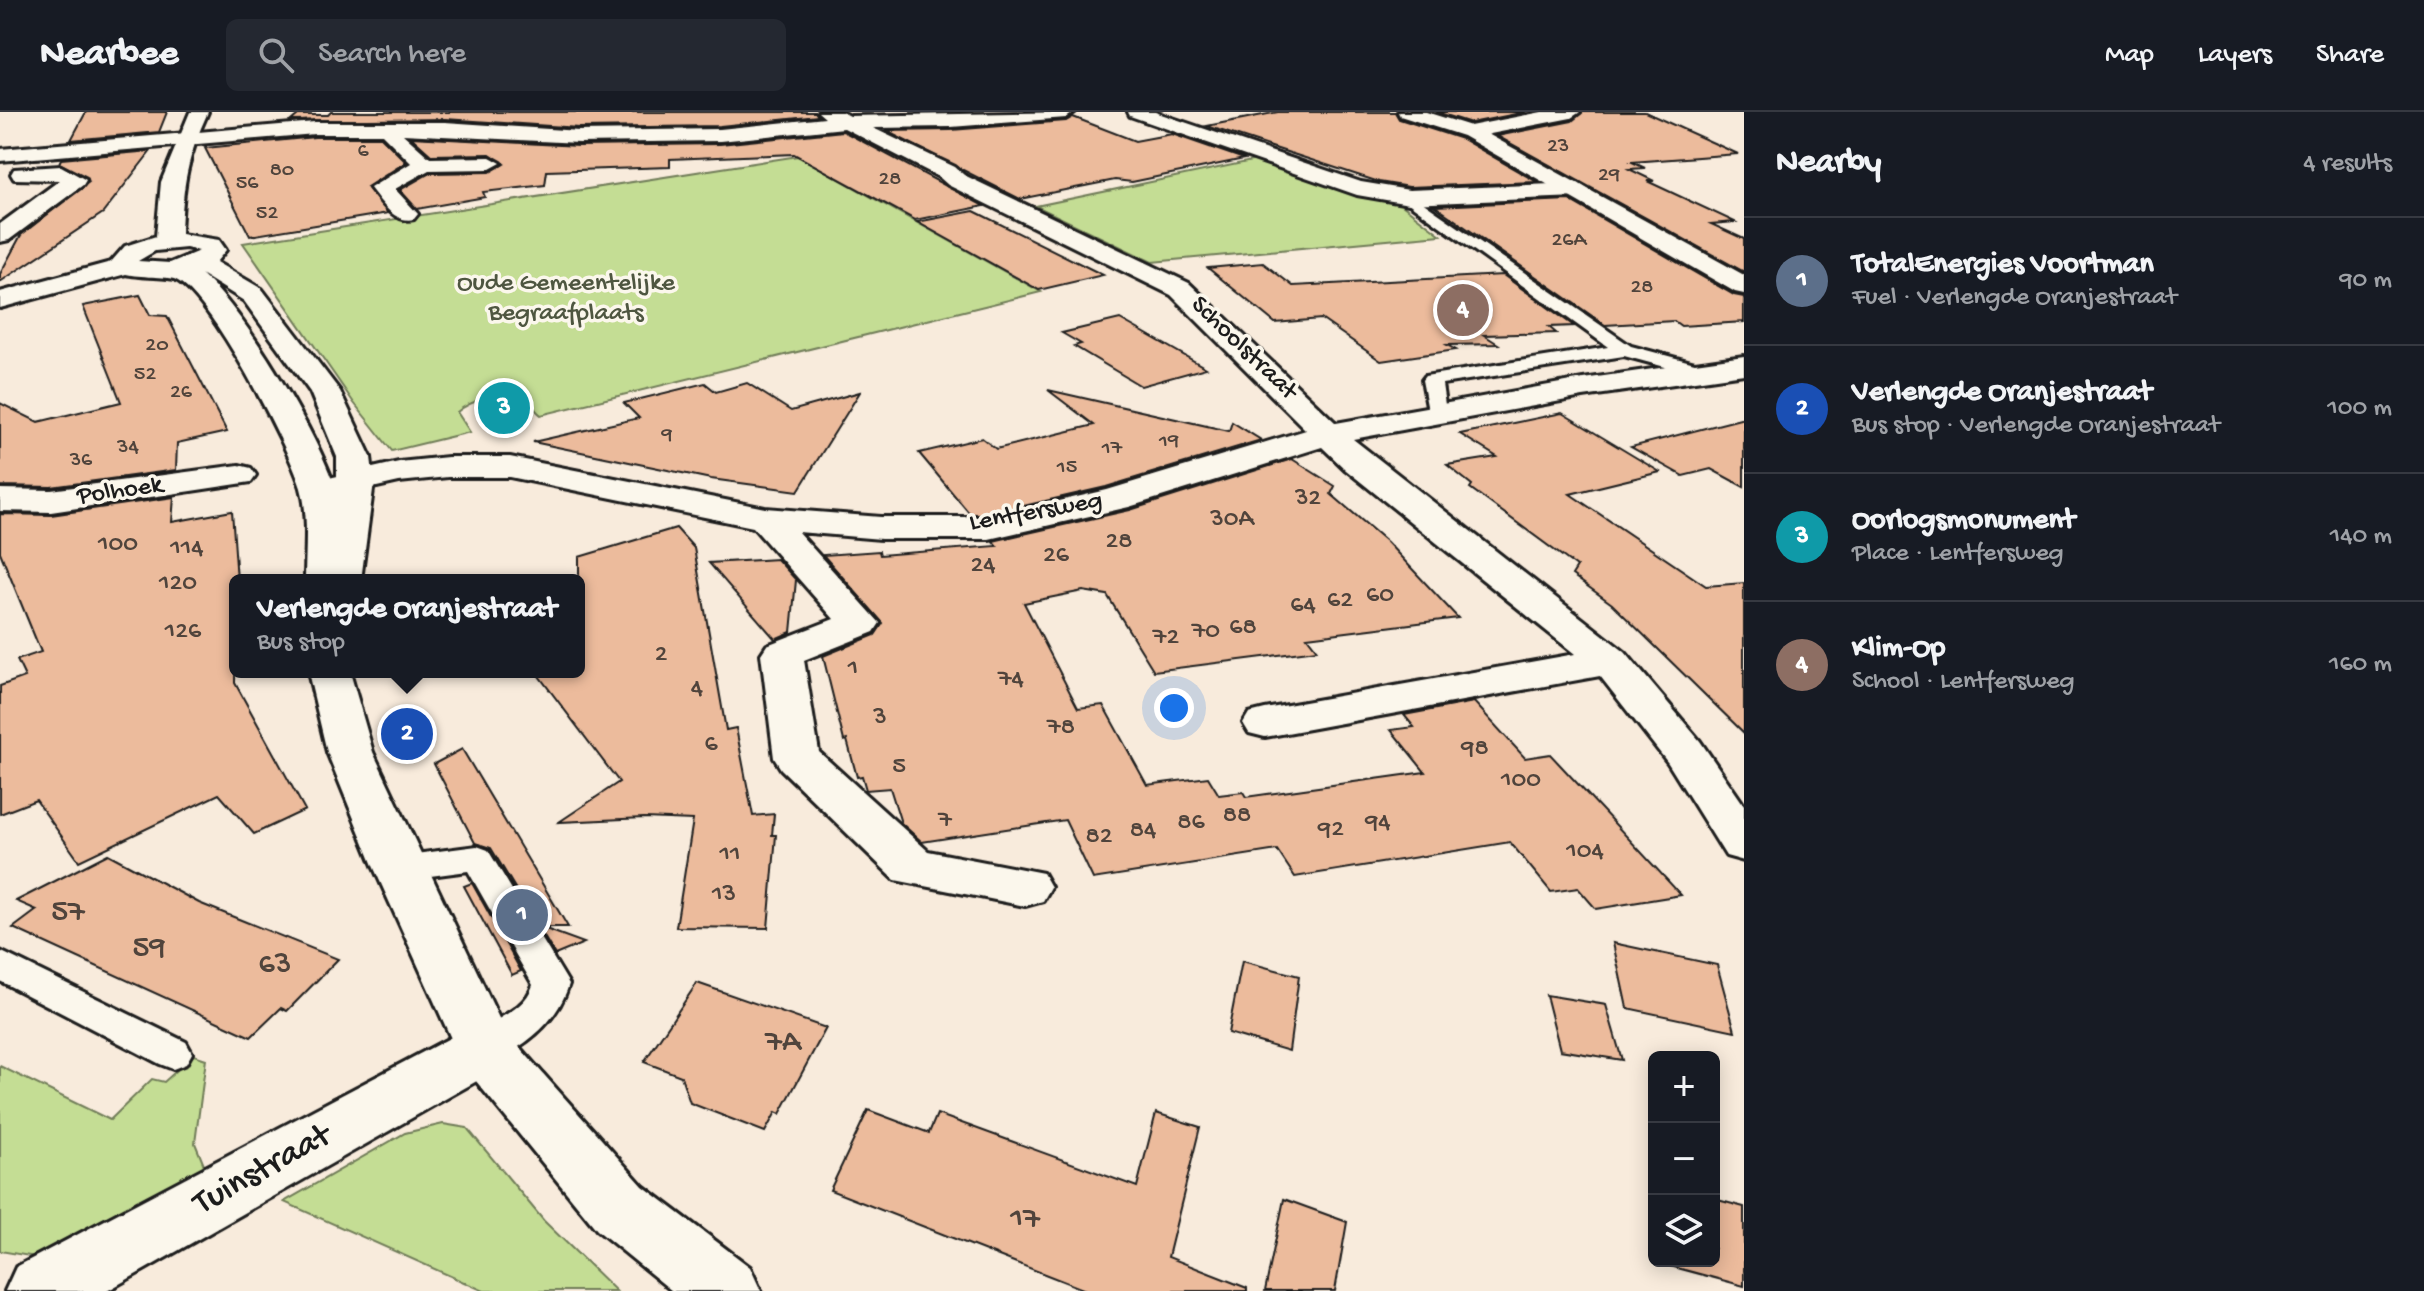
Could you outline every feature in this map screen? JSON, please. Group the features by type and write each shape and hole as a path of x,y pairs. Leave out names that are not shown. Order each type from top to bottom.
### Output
{"street":[{"path":"199,112 186,139 172,182 181,257 235,331 307,459 319,490 324,574"},
{"path":"244,133 251,112"},
{"path":"0,155 315,128 392,127 629,137 720,135 837,117 951,121 1066,112"},
{"path":"1137,112 1357,188 1409,197 1578,190"},
{"path":"1407,112 1470,132 1744,286"},
{"path":"1470,132 1571,112"},
{"name":"Schoolstraat","path":"837,117 947,172 956,180 1180,289 1358,463 1610,661 1684,752 1744,843"},
{"path":"605,120 629,137"},
{"path":"392,127 392,135 425,164"},
{"path":"0,235 75,180 61,172 14,180 51,150 66,131"},
{"path":"406,214 381,188 425,164 490,163"},
{"path":"0,300 126,266 150,271 181,257"},
{"path":"181,257 253,295 325,391 354,457 357,482 343,574"},
{"name":"Lentfersweg","path":"319,490 448,467 510,467 765,519 881,528 989,528 1116,499 1329,434 1436,412 1744,365"},
{"name":"Polhoek","path":"0,500 51,501 239,475"},
{"path":"765,519 860,623 782,654 797,758 913,867 1025,887"},
{"path":"1265,723 1610,661"},
{"path":"331,678 350,752 484,1048 620,1208 726,1291"},
{"name":"Tuinstraat","path":"40,1291 484,1048"}],"lane":[{"path":"1409,197 1624,350 1699,370"},
{"path":"1436,412 1432,380 1624,350"},
{"path":"400,868 477,858 551,984 549,997 533,1018 484,1048"},
{"path":"0,965 173,1053"}],"green space":[{"name":"Oude Gemeentelijke Begraafplaats","path":"798,156 1041,292 541,415 521,397 505,395 487,398 457,412 470,432 392,451 354,403 243,243"},
{"path":"1261,159 1369,198 1398,202 1441,235 1152,262 1036,206"},
{"path":"194,1055 206,1059 195,1143 208,1175 53,1260 0,1251 0,1066 110,1120 152,1079 164,1082"},
{"path":"443,1124 467,1128 544,1221 616,1291 484,1291 284,1202 405,1133"}],"building":[{"path":"86,112 167,112 159,132 71,140"},
{"path":"331,112 815,112 818,116 720,126 579,128 445,119 291,121 298,115 328,115"},
{"path":"1278,112 1395,112 1399,119 1462,139 1537,182 1409,187 1379,182 1207,126"},
{"path":"1436,112 1526,112 1471,123"},
{"path":"1583,112 1645,112 1738,154 1632,162 1645,168 1629,169 1654,181 1647,181 1735,222 1711,224 1744,239 1744,272 1497,136 1572,121"},
{"path":"1073,117 1135,141 1172,134 1244,159 1132,182 1115,180 1020,199 886,131 951,130 1066,121"},
{"path":"843,131 984,206 915,220 794,154 670,159 670,167 547,171 545,185 483,192 485,197 417,209 400,190 430,173 490,172 504,164 490,154 431,155 411,137 579,146 720,144"},
{"path":"315,137 381,137 406,162 367,187 388,213 250,236 205,148"},
{"path":"151,151 103,213 0,282 0,274 21,235 89,182 87,177 59,163 61,159"},
{"path":"1569,200 1734,295 1744,297 1744,322 1681,326 1674,321 1605,325 1435,206"},
{"path":"974,211 1103,275 1039,290 917,222"},
{"path":"1263,263 1293,286 1503,275 1574,326 1549,327 1556,333 1484,335 1498,344 1447,345 1456,350 1381,361 1321,319 1275,323 1208,268"},
{"path":"140,295 150,315 167,316 227,432 177,443 176,470 51,487 0,486 0,403 38,422 121,402 83,306"},
{"path":"1120,319 1206,368 1141,386 1074,346 1081,344 1062,333"},
{"path":"705,383 716,392 747,383 791,411 860,392 798,491 711,479 533,442 639,418 624,403"},
{"path":"1048,390 1229,431 1232,422 1261,440 1106,487 989,514 970,514 919,453 982,438 996,449 1094,425"},
{"path":"1562,413 1660,472 1570,494 1706,586 1744,583 1744,733 1612,604 1572,575 1577,567 1470,488 1472,485 1447,465 1497,457 1460,434"},
{"path":"1744,418 1744,487 1711,469 1683,476 1631,447"},
{"path":"1292,459 1335,486 1331,494 1387,542 1458,618 1307,637 1317,650 1154,671 1107,595 1083,591 1024,603 1078,708 1103,705 1147,785 1208,777 1219,795 1243,792 1246,797 1425,772 1391,730 1414,727 1404,715 1474,702 1525,758 1550,754 1681,895 1596,909 1578,888 1551,892 1510,842 1295,877 1277,850 1093,879 1065,820 922,842 901,823 890,788 866,790 862,776 857,777 847,740 844,741 823,656 875,635 883,623 823,555 879,551 880,555 997,546 993,541 1130,510"},
{"path":"174,497 172,522 232,511 237,574 229,574 229,678 235,678 235,683 305,810 254,834 219,794 79,861 36,800 0,814 0,686 25,677 17,660 41,652 0,552 0,514 51,515"},
{"path":"676,528 694,548 726,730 736,728 753,816 774,814 772,835 776,835 768,928 676,927 693,820 644,818 559,822 619,782 541,678 585,678 585,574 579,574 579,557"},
{"path":"777,559 796,580 791,632 775,639 709,563"},
{"path":"462,749 568,927 540,927 584,943 555,955 491,848 475,843 434,764"},
{"path":"108,854 199,903 338,959 287,1011 281,1008 251,1037 13,928 37,910 16,901"},
{"path":"472,883 521,971 512,975 464,886"},
{"path":"1613,943 1717,965 1735,1031 1627,1008"},
{"path":"1242,961 1299,976 1289,1051 1228,1033"},
{"path":"697,983 826,1028 780,1114 776,1112 765,1132 690,1103 681,1076 644,1062"},
{"path":"1546,995 1606,1005 1622,1060 1560,1050"},
{"path":"868,1110 929,1133 937,1114 1137,1187 1156,1113 1200,1127 1168,1257 1247,1288 1247,1291 1088,1291 830,1190"},
{"path":"1284,1199 1347,1222 1335,1291 1265,1291"},
{"path":"1720,1201 1744,1207 1744,1286 1673,1267 1720,1267"}],"place":[{"name":"Klim-Op","path":"1463,310"},
{"name":"Oorlogsmonument","path":"504,408"},
{"name":"Verlengde Oranjestraat","path":"407,734"},
{"name":"TotalEnergies Voortman","path":"522,915"}]}
